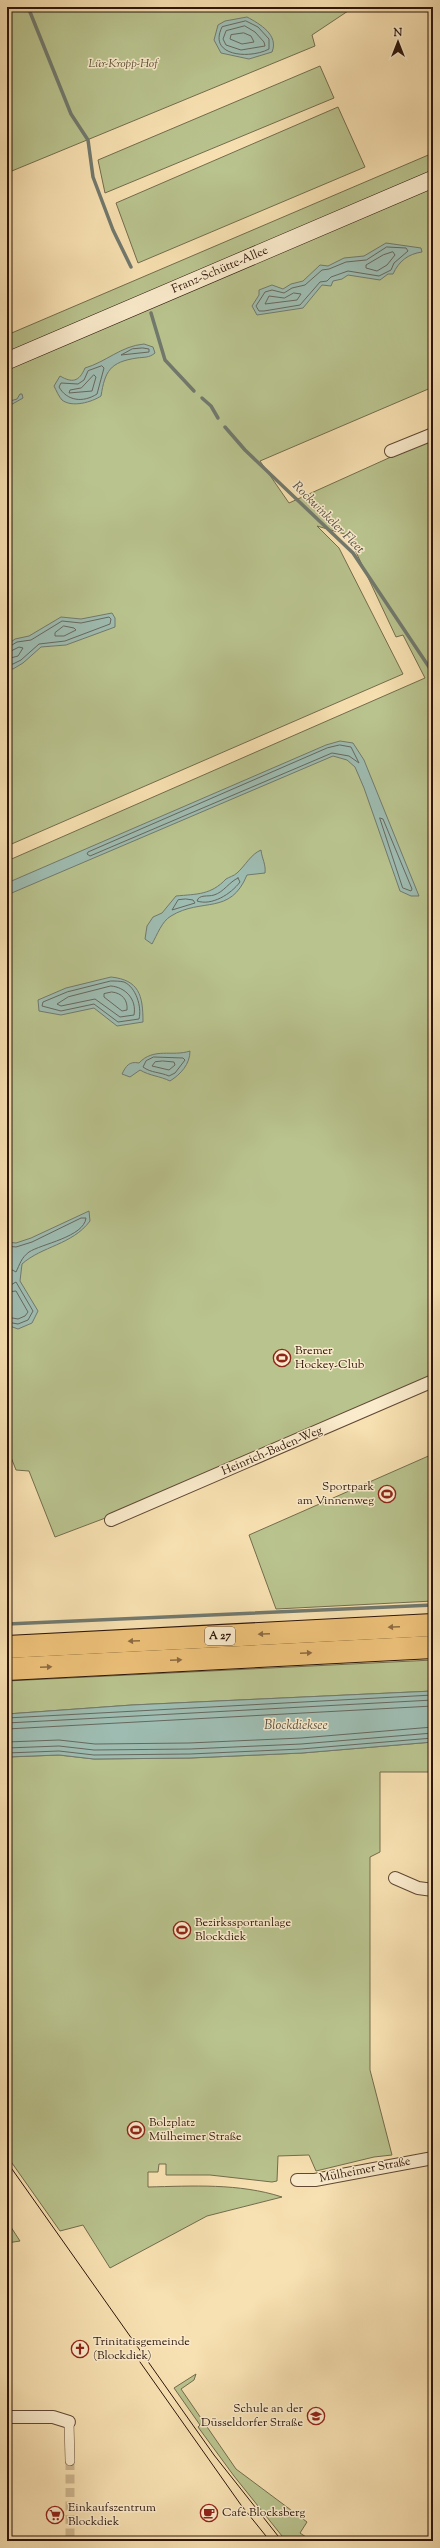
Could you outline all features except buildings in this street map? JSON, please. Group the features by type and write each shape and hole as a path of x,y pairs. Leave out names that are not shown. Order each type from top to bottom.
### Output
{"highway":[{"name":"A 27","path":"7,1647 433,1625"},
{"name":"A 27","path":"7,1669 433,1647"}],"main road":[{"name":"Franz-Schütte-Allee","path":"7,361 433,179"}],"street":[{"path":"391,451 433,434"},
{"name":"Heinrich-Baden-Weg","path":"111,1520 433,1381"},
{"path":"395,1878 418,1888 433,1890"},
{"name":"Mülheimer Straße","path":"297,2180 315,2180 433,2158"},
{"path":"7,2417 53,2417 69,2422 70,2461"}],"green space":[{"name":"Lür-Kropp-Hof","path":"7,7 354,7 312,35 315,46 7,173"},
{"path":"320,66 334,98 105,193 98,160"},
{"path":"338,107 365,167 138,263 116,203"},
{"path":"433,153 433,174 7,356 7,335"},
{"path":"427,186 433,200 433,387 260,461 289,503 433,438 433,1377 161,1497 55,1537 29,1471 16,1470 7,1447 7,861 425,678 403,635 396,637 348,535 317,526 339,548 403,674 7,846 7,366"},
{"name":"Sportpark am Vinnenweg","path":"433,1454 433,1601 276,1609 249,1535"},
{"path":"433,1660 433,1691 132,1705 7,1714 7,1681"},
{"name":"Bezirkssportanlage Blockdiek","path":"433,1742 433,1772 380,1772 380,1852 370,1857 370,2070 392,2155 374,2157 316,2171 309,2155 278,2156 277,2181 272,2182 210,2175 166,2175 166,2164 159,2164 158,2172 148,2172 148,2187 232,2187 249,2189 282,2197 207,2216 110,2268 83,2225 60,2231 7,2156 7,1757 59,1755 94,1759 190,1758 302,1753"},
{"path":"7,2221 20,2241 7,2243"},
{"path":"196,2374 194,2380 181,2389 236,2469 307,2522 300,2533 312,2541 286,2541 234,2476 198,2427 200,2425 174,2388"}],"water":[{"path":"247,17 271,35 273,40 272,52 249,59 221,53 214,40 218,25 225,21"},
{"path":"386,243 421,248 422,252 408,256 398,265 393,274 388,274 380,280 348,275 342,279 333,281 331,286 322,285 303,308 257,315 252,306 259,295 259,290 272,285 283,289 291,284 303,281 320,265 328,266 344,258 364,256"},
{"path":"144,344 153,347 155,353 149,357 128,360 115,365 107,374 101,396 87,402 76,404 66,402 60,397 54,386 60,376 68,380 78,379 85,368 128,348"},
{"path":"20,394 22,394 23,398 7,407 7,402 17,399"},
{"path":"112,613 115,618 115,627 66,645 41,647 23,663 13,669 7,668 7,645 15,639 29,636 61,617 81,619"},
{"path":"340,741 353,743 364,760 419,896 411,896 400,891 364,788 355,767 347,760 333,756 7,895 7,883 326,745"},
{"path":"261,850 265,873 247,875 240,888 224,901 182,910 171,916 162,925 152,944 145,939 147,926 153,917 162,913 176,896 203,893 215,888 226,879 236,874 251,857"},
{"path":"111,977 128,982 138,990 142,1004 143,1022 117,1026 94,1008 61,1015 39,1011 38,1000 66,988"},
{"path":"190,1051 187,1064 178,1075 170,1081 140,1070 130,1077 122,1074 130,1063 139,1063 151,1055 183,1053"},
{"path":"89,1211 90,1221 83,1229 66,1240 30,1258 22,1264 20,1281 38,1311 32,1323 18,1329 7,1325 9,1272 7,1269 7,1242 16,1243 31,1238"},
{"name":"Blockdieksee","path":"433,1691 433,1742 302,1753 190,1758 94,1759 59,1755 7,1757 7,1714 132,1705"}],"waterway":[{"name":"Rockwinkeler Fleet","path":"28,7 71,114 88,140 93,177 113,230 131,267"},
{"name":"Rockwinkeler Fleet","path":"151,313 165,360 194,391"},
{"name":"Rockwinkeler Fleet","path":"202,398 211,406 218,418"},
{"name":"Rockwinkeler Fleet","path":"225,427 245,450 353,553 433,673"},
{"path":"7,1624 433,1605"}],"tunnel":[{"path":"70,2461 70,2541"}],"tram line":[{"path":"7,2162 214,2455 282,2541"},
{"path":"140,2362 241,2505 270,2541"}],"place":[{"name":"Bremer Hockey-Club","path":"282,1358"},
{"name":"Sportpark am Vinnenweg","path":"387,1494"},
{"name":"Bezirkssportanlage Blockdiek","path":"182,1930"},
{"name":"Bolzplatz Mülheimer Straße","path":"136,2130"},
{"name":"Trinitatisgemeinde (Blockdiek)","path":"80,2349"},
{"name":"Schule an der Düsseldorfer Straße","path":"316,2416"},
{"name":"Cafe Blocksberg","path":"209,2513"},
{"name":"Einkaufszentrum Blockdiek","path":"55,2515"}]}
